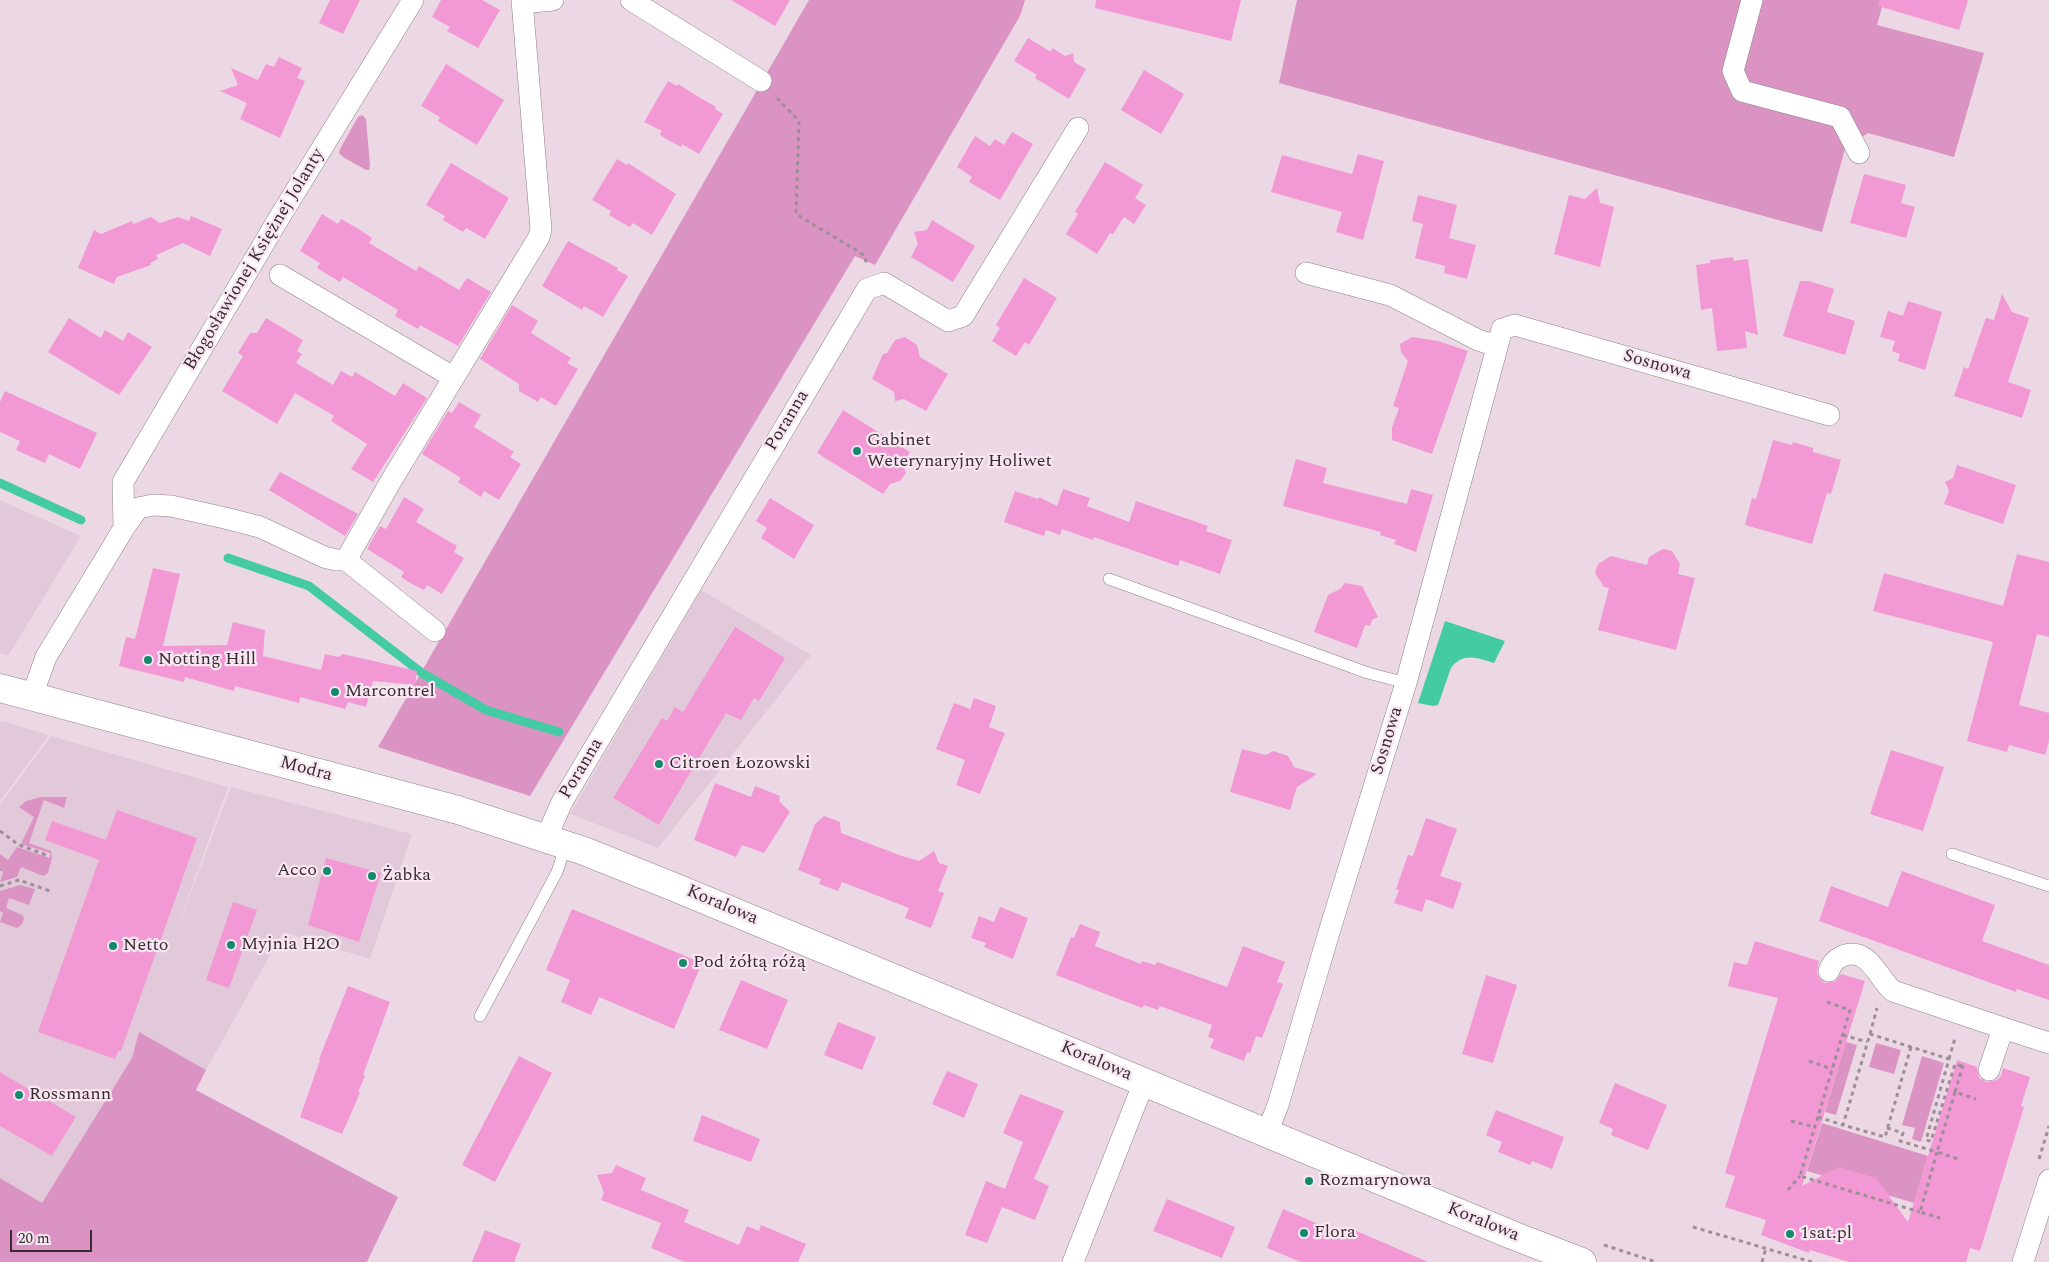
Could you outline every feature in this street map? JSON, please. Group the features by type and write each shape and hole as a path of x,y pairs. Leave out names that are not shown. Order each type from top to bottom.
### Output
{"street":[{"name":"Błogosławionej Księżnej Jolanty","path":"124,528 123,482 279,218 413,0"},
{"path":"346,560 453,377 539,237 541,229 522,1 553,0"},
{"path":"631,0 761,81"},
{"path":"1752,0 1733,71 1742,91 1840,117 1860,153"},
{"path":"876,286 884,283 948,321 963,316 1078,128"},
{"path":"1306,273 1390,295 1478,340 1497,346"},
{"name":"Błogosławionej Księżnej Jolanty","path":"280,275 453,377"},
{"name":"Poranna","path":"556,842 562,802 867,289 876,286"},
{"name":"Sosnowa","path":"1267,1133 1278,1105 1330,928 1406,683 1502,329 1515,325 1829,415"},
{"path":"32,696 46,657 124,528 138,508 153,505 171,506 260,527 324,557 346,560 435,631"},
{"name":"Modra","path":"0,688 433,803 610,861"},
{"name":"Koralowa","path":"610,861 1512,1236 1582,1262"},
{"path":"1829,970 1832,964 1844,956 1850,954 1861,956 1875,968 1886,986 1893,991 2049,1043"},
{"path":"1989,1070 2003,1028"},
{"path":"1073,1262 1144,1082"},
{"path":"2023,1262 2049,1180"}],"lane":[{"path":"1109,579 1368,673 1406,683"},
{"path":"480,1016 557,872 556,842"},
{"path":"1952,854 2049,886"}],"path":[{"path":"761,81 799,121 796,214 864,255 876,286"},
{"path":"0,831 19,844 49,856"},
{"path":"0,886 19,880 50,891"},
{"path":"1788,1190 1800,1176 1850,1010 1827,1002"},
{"path":"1843,1125 1870,1034 1949,1059 1926,1140 1931,1141 1955,1064 1962,1066"},
{"path":"1843,1035 1867,1042"},
{"path":"1818,1117 1885,1137 1911,1047"},
{"path":"1809,1061 1832,1069"},
{"path":"1920,1212 1955,1092"},
{"path":"1791,1120 1815,1127"},
{"path":"1887,1128 1903,1133 1900,1142 1958,1159"},
{"path":"1800,1176 1940,1218"},
{"path":"1693,1227 1812,1262"},
{"path":"1762,1262 1766,1248"}],"shaded area":[{"path":"809,0 1025,0 1020,16 875,265 855,256 530,796 378,747"},
{"path":"1297,0 1884,0 1877,25 1984,53 1954,157 1868,133 1845,149 1822,232 1279,83"},
{"path":"362,115 366,119 369,170 343,157 339,153 358,117"},
{"path":"0,500 81,536 8,656 0,653"},
{"path":"701,590 811,655 658,848 570,814"},
{"path":"1445,621 1505,641 1494,663 1482,659 1465,658 1456,663 1451,668 1438,705 1418,703"},
{"path":"0,722 49,735 0,801"},
{"path":"51,736 228,787 168,952 231,787 412,834 370,959 283,932 206,1070 139,1033 133,1058 42,1204 0,1178 0,805"},
{"path":"41,797 67,797 64,808 44,800 29,843 51,851 52,858 48,873 43,876 21,867 17,877 0,882 3,872 0,867 0,854 8,860 17,847 50,858 50,853 21,844 34,817 19,807 26,801"},
{"path":"20,885 35,889 29,905 9,898 6,908 22,915 24,918 22,924 17,928 0,922 3,913 0,911 0,891"},
{"path":"139,1032 206,1070 196,1090 398,1197 367,1262 0,1262 0,1178 42,1203 132,1058"},
{"path":"1846,1042 1857,1045 1836,1115 1825,1112"},
{"path":"1876,1043 1901,1050 1894,1074 1869,1067"},
{"path":"1922,1056 1944,1063 1921,1142 1912,1139 1915,1128 1902,1125"},
{"path":"1822,1123 1928,1156 1914,1203 1807,1171"}],"building":[{"path":"330,0 360,0 343,34 319,23"},
{"path":"441,0 482,0 500,10 478,48 447,31 450,27 432,17"},
{"path":"731,0 790,0 775,26"},
{"path":"1096,0 1241,0 1231,41 1095,8"},
{"path":"1879,0 1968,0 1959,30 1878,6"},
{"path":"1028,38 1051,52 1052,48 1065,56 1073,53 1074,62 1086,69 1069,99 1035,78 1037,75 1014,61"},
{"path":"279,57 302,68 297,78 305,81 280,138 240,119 247,103 220,91 238,85 231,68 258,80 266,64 274,67"},
{"path":"446,64 504,100 477,145 438,121 440,117 421,106"},
{"path":"1144,70 1184,94 1161,134 1121,110"},
{"path":"668,81 677,86 678,84 716,107 715,109 723,114 699,154 682,144 681,147 670,141 660,135 662,131 644,122"},
{"path":"1012,132 1033,144 1000,200 969,182 972,177 957,167 975,136 990,146 995,139 1004,145"},
{"path":"1358,154 1384,161 1363,240 1336,232 1342,212 1271,192 1282,155 1352,174"},
{"path":"617,159 627,165 628,163 676,194 652,235 633,223 630,227 619,221 609,215 611,211 592,200"},
{"path":"1105,162 1143,185 1135,198 1146,205 1134,224 1124,217 1113,234 1110,233 1097,254 1066,234 1078,214 1075,212"},
{"path":"451,163 509,198 485,239 466,228 463,232 443,220 445,216 426,205"},
{"path":"1864,174 1906,185 1901,203 1915,207 1906,238 1850,223"},
{"path":"1597,188 1600,203 1614,207 1600,267 1554,254 1569,195 1585,199"},
{"path":"1418,195 1457,205 1449,238 1476,245 1467,279 1444,273 1445,266 1415,258 1423,224 1412,221"},
{"path":"322,214 338,224 341,219 357,228 372,238 369,243 416,271 419,266 459,290 467,278 491,292 458,346 420,325 418,329 395,316 398,310 343,277 340,282 317,268 320,263 300,251"},
{"path":"191,216 222,229 210,256 183,243 156,255 158,259 150,263 151,265 117,277 114,284 78,268 94,230 101,234 132,221 133,224 151,217 160,223 178,217 189,221"},
{"path":"932,220 975,246 953,282 911,257 918,244 914,232 927,230"},
{"path":"568,241 618,268 617,270 628,276 603,317 584,306 582,310 542,286"},
{"path":"1733,257 1734,261 1748,259 1758,335 1745,331 1747,348 1717,351 1712,308 1701,310 1696,265 1710,263 1710,260"},
{"path":"1024,278 1057,298 1029,345 1025,342 1016,356 992,341 1000,328 996,325"},
{"path":"1800,281 1809,281 1834,289 1827,312 1855,321 1845,355 1783,336"},
{"path":"2002,294 2012,312 2029,318 2008,382 2031,390 2022,418 1954,396 1964,367 1968,369 1986,318 1994,320"},
{"path":"1908,301 1942,312 1925,370 1898,361 1900,354 1892,351 1895,341 1880,337 1888,311 1903,316"},
{"path":"512,305 538,321 531,333 571,358 567,363 578,369 556,406 541,397 538,402 519,391 519,384 480,359"},
{"path":"69,318 101,338 105,330 123,341 128,332 152,347 119,395 48,352"},
{"path":"266,318 303,340 297,351 302,354 296,363 333,385 341,371 352,377 355,372 395,396 403,383 427,398 373,482 351,469 367,444 331,421 334,416 295,393 277,424 222,391 243,356 238,353 250,333 257,333"},
{"path":"905,337 917,345 920,357 948,374 926,411 904,399 895,401 894,392 872,379 883,354 887,353 895,340"},
{"path":"1412,337 1438,341 1468,351 1432,454 1392,440 1392,428 1399,408 1393,406 1408,361 1401,352 1400,344"},
{"path":"5,391 97,433 80,469 49,454 45,463 16,450 20,441 0,432 0,402"},
{"path":"459,402 481,415 474,427 514,452 510,457 521,464 499,500 484,491 481,497 458,482 461,478 422,454 448,411 452,413"},
{"name":"Gabinet Weterynaryjny Holiwet","path":"843,410 910,452 903,463 906,473 900,481 890,484 883,494 817,453"},
{"path":"1773,440 1792,445 1793,442 1813,448 1813,452 1841,460 1831,494 1827,493 1812,544 1745,525 1752,498 1756,499"},
{"path":"1296,459 1327,468 1323,483 1407,504 1411,489 1433,495 1416,552 1394,544 1396,540 1380,535 1381,532 1283,506"},
{"path":"1957,465 2016,485 2003,524 1944,504 1949,491 1945,482 1953,478"},
{"path":"280,472 358,514 345,536 269,490"},
{"path":"1063,489 1090,498 1087,506 1129,522 1136,501 1208,526 1206,531 1232,540 1220,574 1180,560 1178,566 1094,537 1093,540 1062,529 1060,535 1046,530 1044,536 1004,522 1015,491 1038,499 1039,497 1057,506"},
{"path":"404,497 424,509 416,522 457,546 454,552 464,558 442,594 427,585 424,590 412,584 401,577 404,572 367,549 380,526 386,529"},
{"path":"770,498 814,525 794,559 761,538 767,528 756,521"},
{"path":"1663,549 1672,551 1680,564 1678,574 1695,578 1676,650 1598,630 1609,588 1604,587 1595,573 1598,564 1611,556 1647,565 1649,557"},
{"path":"2017,554 2049,562 2049,637 2037,634 2019,705 2049,713 2049,741 2045,755 2009,745 2007,752 1967,741 1993,642 1873,611 1884,573 2003,606"},
{"path":"153,568 180,574 163,646 227,645 233,622 265,630 263,656 321,670 325,654 338,657 343,654 417,671 415,685 373,681 366,707 348,702 345,709 300,697 299,703 235,686 234,691 185,677 184,682 119,666 126,637 135,639"},
{"path":"1345,583 1362,586 1378,617 1372,620 1370,626 1365,625 1357,648 1314,632 1328,595 1340,589"},
{"path":"735,627 785,658 759,701 754,698 741,720 726,713 659,825 613,798 662,718 667,721 675,707 683,712"},
{"path":"974,698 996,706 989,727 1005,733 980,794 956,785 965,760 936,749 954,703 970,709"},
{"path":"1242,749 1266,755 1273,751 1288,756 1294,767 1317,774 1297,787 1290,810 1230,792"},
{"path":"1891,750 1944,767 1923,831 1870,814"},
{"path":"715,783 751,797 755,786 780,796 779,801 790,812 764,853 742,845 736,857 694,840"},
{"name":"Netto","path":"117,810 197,838 121,1051 118,1051 115,1059 38,1032 99,860 45,840 52,821 106,840"},
{"path":"824,816 840,822 841,833 902,856 919,861 934,851 939,863 948,866 938,891 944,893 931,928 905,918 909,908 842,882 838,891 819,884 821,879 798,870 815,824"},
{"path":"1426,818 1457,829 1440,876 1462,883 1453,909 1426,899 1422,912 1394,903 1399,890 1396,889 1408,855 1413,856"},
{"path":"326,858 381,873 359,942 308,925"},
{"path":"1902,871 1995,905 1982,941 2049,965 2049,1000 2017,989 2016,992 1819,921 1831,886 1888,907"},
{"name":"Myjnia H2O","path":"233,902 257,910 229,988 206,980"},
{"path":"1000,907 1028,918 1013,959 984,947 986,943 971,938 979,916 994,922"},
{"path":"572,909 702,963 674,1029 599,997 591,1015 561,1002 570,980 546,970"},
{"path":"1080,924 1100,932 1095,946 1141,964 1142,961 1155,965 1157,962 1227,987 1243,946 1285,962 1277,982 1283,984 1262,1038 1256,1036 1250,1053 1247,1052 1244,1061 1210,1048 1214,1039 1208,1037 1212,1025 1160,1006 1158,1010 1144,1005 1142,1008 1056,975 1071,937 1074,938"},
{"path":"1755,941 1819,961 1817,973 1825,983 1836,981 1841,974 1865,981 1802,1186 1839,1167 1876,1178 1908,1222 1957,1060 1977,1067 1979,1078 1986,1082 1997,1080 2001,1076 2003,1068 2030,1077 2021,1106 2024,1107 1980,1251 1970,1248 1966,1262 1849,1262 1810,1250 1809,1253 1761,1235 1766,1220 1725,1207 1735,1176 1725,1173 1778,998 1728,986 1734,962 1747,965"},
{"path":"1486,975 1517,985 1493,1063 1462,1054"},
{"path":"741,980 788,1000 767,1049 719,1030"},
{"path":"348,986 390,1002 363,1075 365,1076 358,1092 360,1093 342,1134 300,1117 319,1059"},
{"path":"838,1022 876,1037 862,1070 824,1055"},
{"path":"519,1056 552,1073 495,1182 462,1165"},
{"path":"947,1071 978,1084 964,1118 932,1104"},
{"name":"Rossmann","path":"0,1072 76,1117 52,1156 0,1126"},
{"path":"1615,1083 1667,1105 1648,1150 1611,1135 1613,1129 1599,1123"},
{"path":"1020,1094 1064,1111 1034,1179 1049,1186 1035,1220 1002,1207 987,1243 965,1235 986,1181 1005,1189 1023,1142 1003,1133"},
{"path":"1496,1110 1564,1137 1552,1169 1532,1161 1530,1165 1498,1152 1502,1142 1486,1135"},
{"path":"702,1115 760,1139 751,1162 693,1141"},
{"path":"616,1165 646,1178 641,1190 689,1210 684,1222 739,1245 747,1226 759,1231 761,1225 806,1244 798,1262 685,1262 651,1248 661,1223 601,1200 604,1193 597,1175 612,1173"},
{"path":"1167,1199 1235,1227 1222,1258 1153,1231"},
{"path":"1283,1209 1349,1237 1352,1229 1428,1262 1301,1262 1267,1248"},
{"path":"485,1230 521,1244 514,1262 472,1262"}],"waterway":[{"path":"0,483 81,520"},
{"path":"228,558 309,586 422,673 486,710 559,732"}],"place":[{"name":"Gabinet Weterynaryjny Holiwet","path":"857,451"},
{"name":"Notting Hill","path":"148,660"},
{"name":"Marcontrel","path":"335,692"},
{"name":"Citroen Łozowski","path":"659,764"},
{"name":"Acco","path":"327,871"},
{"name":"Żabka","path":"372,876"},
{"name":"Myjnia H2O","path":"231,945"},
{"name":"Netto","path":"113,946"},
{"name":"Pod żółtą różą","path":"683,963"},
{"name":"Rossmann","path":"19,1095"},
{"name":"Rozmarynowa","path":"1309,1181"},
{"name":"Flora","path":"1304,1233"},
{"name":"1sat.pl","path":"1790,1234"}]}
